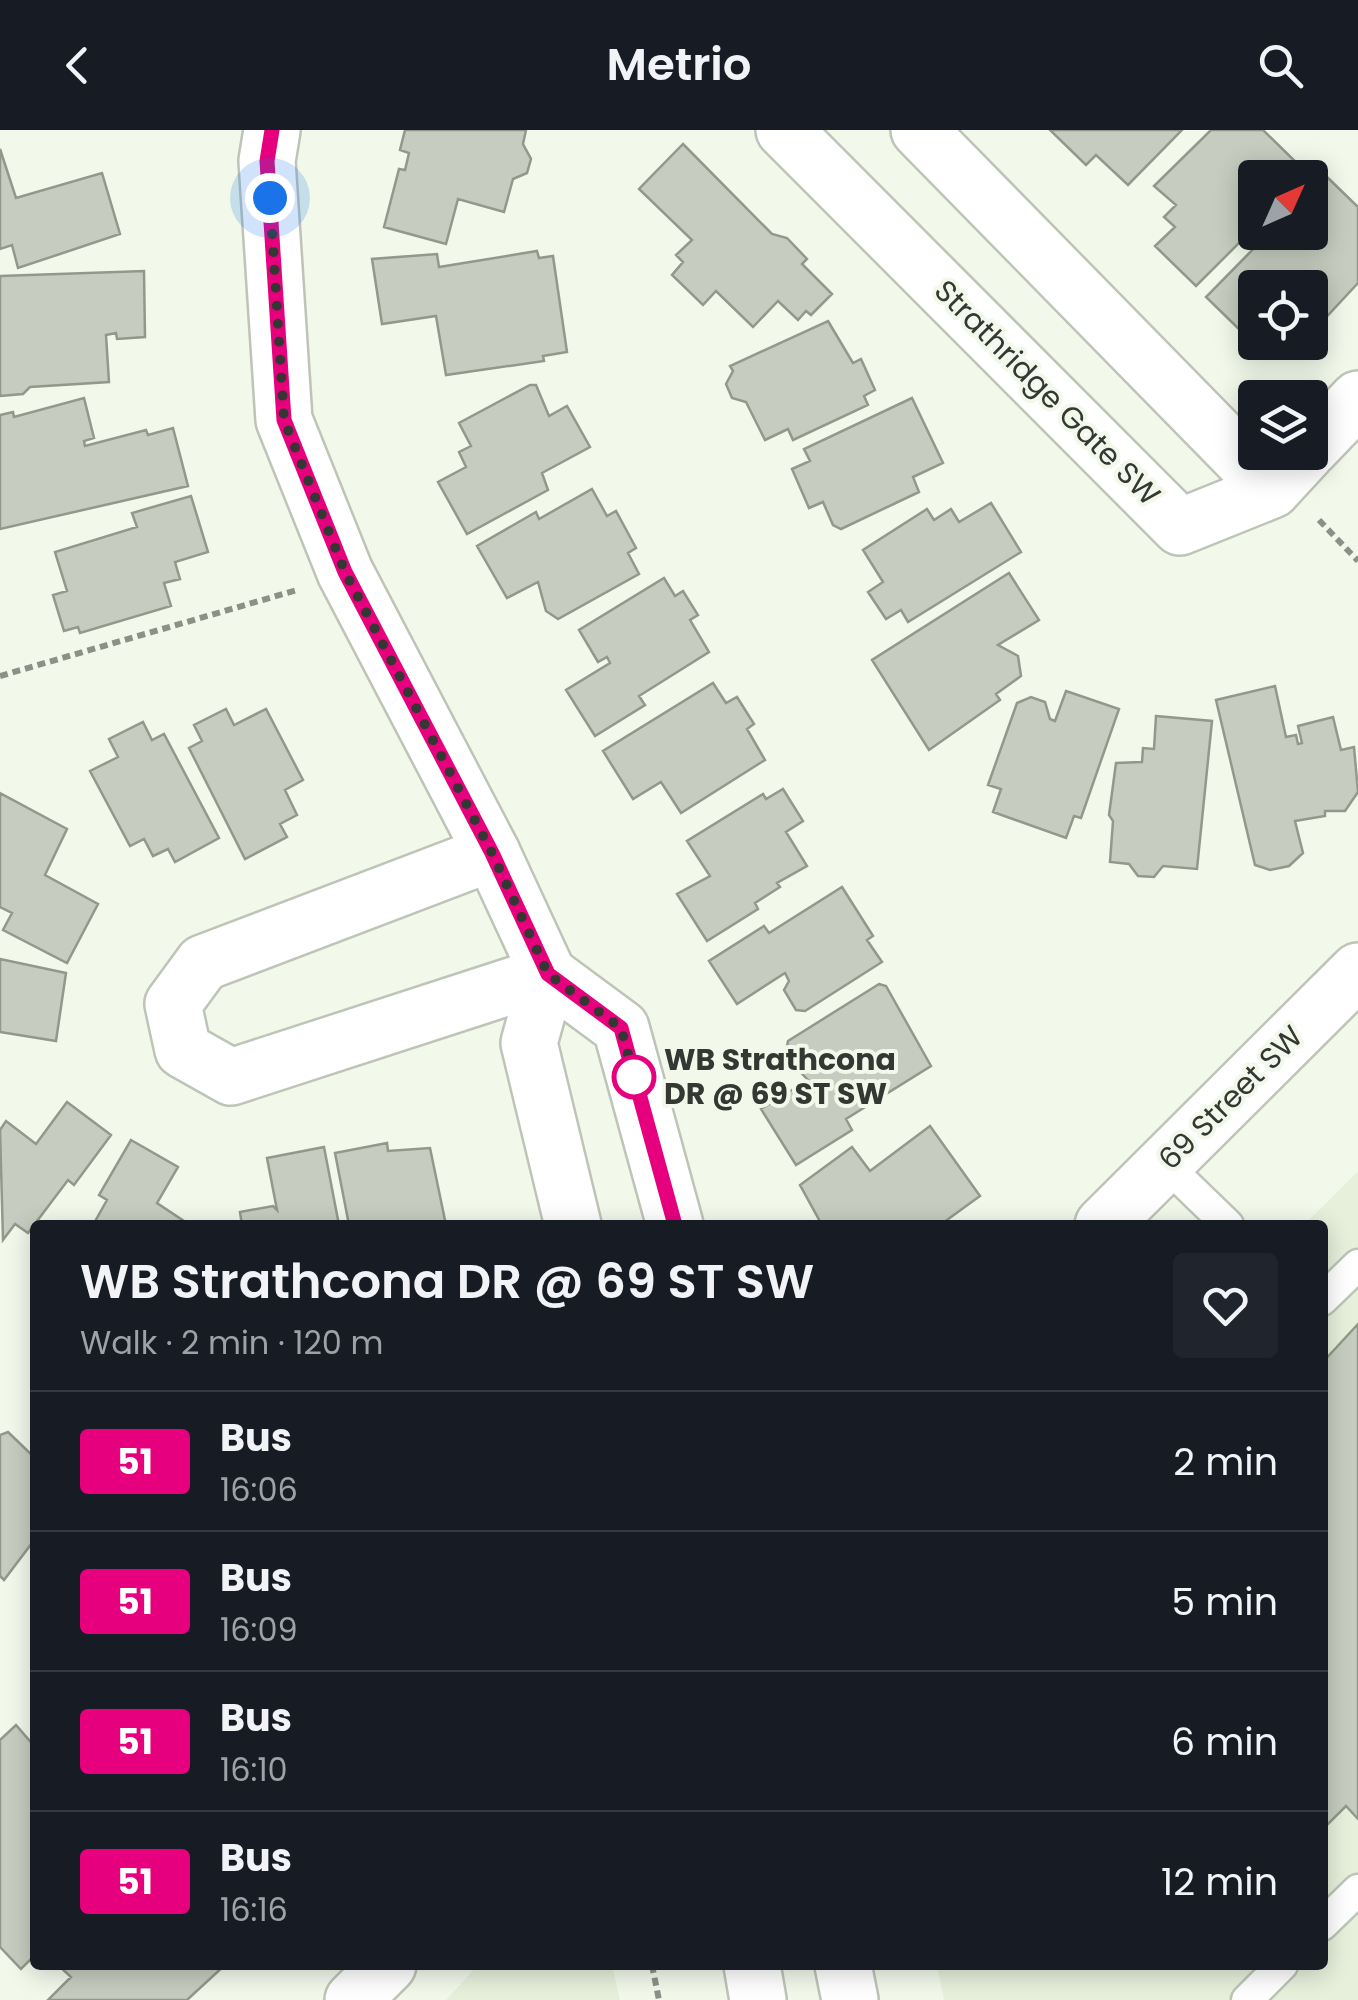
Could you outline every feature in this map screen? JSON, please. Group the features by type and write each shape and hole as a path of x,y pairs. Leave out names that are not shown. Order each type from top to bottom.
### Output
{"street":[{"path":"272,130 267,161 284,420 345,572 492,853 548,974 621,1028 674,1220"},
{"name":"Strathridge Gate SW","path":"784,130 1180,527 1285,470"},
{"path":"918,130 1238,413"},
{"path":"1328,430 1358,399"},
{"path":"492,853 203,963 173,1004 182,1050 231,1076 548,974"},
{"name":"69 Street SW","path":"1108,1220 1358,971"},
{"path":"548,974 530,1043 573,1220"},
{"path":"353,2000 383,1970"},
{"path":"753,1970 758,2000"},
{"path":"845,1970 850,2000"}],"lane":[{"path":"1165,1164 1223,1220"},
{"path":"1328,1294 1358,1265"},
{"path":"1328,1919 1358,1890"},
{"path":"1247,2000 1277,1970"}],"path":[{"path":"0,676 295,591 345,572"},
{"path":"653,1970 659,2000"}],"shaded area":[{"path":"1358,1171 1358,2000 944,2000 938,1970 1328,1970 1328,1220 1309,1220"},
{"path":"473,1970 613,1970 620,2000 446,2000"}],"building":[{"path":"405,130 526,130 523,144 531,159 527,173 513,179 504,212 458,199 446,244 384,227 399,169 405,170 409,153 400,150"},
{"path":"1050,130 1182,130 1128,185 1096,155 1086,165"},
{"path":"1211,130 1263,130 1294,160 1238,160 1238,244 1196,286 1155,246 1175,227 1164,217 1176,205 1154,186"},
{"path":"683,144 772,234 787,238 807,259 802,264 832,294 811,315 806,311 798,320 778,301 753,327 716,291 703,305 672,275 683,262 676,255 692,240 639,189"},
{"path":"0,149 16,198 102,173 120,234 18,268 12,245 0,249"},
{"path":"1328,178 1358,207 1358,283 1328,315 1328,270 1238,270 1238,328 1206,297 1252,250 1328,250"},
{"path":"537,251 539,258 553,256 567,352 543,356 544,361 446,375 436,316 382,324 372,259 437,254 439,267"},
{"path":"144,271 145,337 117,339 116,333 106,335 109,382 30,387 23,394 0,396 0,276"},
{"path":"828,321 853,363 861,359 875,390 864,396 868,405 793,440 788,429 765,440 746,402 732,398 726,384 733,371 730,366"},
{"path":"536,385 549,416 567,406 590,447 542,473 548,490 467,534 438,482 466,467 459,452 471,446 459,423"},
{"path":"84,398 94,438 84,441 85,446 146,430 148,435 173,428 188,486 0,529 0,415 13,412 14,417"},
{"path":"912,398 943,463 913,477 919,492 841,529 833,525 823,502 809,508 792,469 810,461 804,449"},
{"path":"592,489 607,516 616,511 636,548 628,553 639,574 558,619 546,611 538,582 507,598 477,546 536,512 539,519"},
{"path":"191,496 208,552 175,562 180,579 164,583 171,606 80,633 78,627 64,631 53,595 67,591 55,552 137,527 132,513"},
{"path":"991,503 1021,552 908,622 901,610 886,619 868,592 883,582 863,550 927,509 934,520 951,509 959,522"},
{"path":"1009,573 1039,620 998,645 1018,656 1021,676 996,694 1000,700 929,750 872,660"},
{"path":"664,578 675,596 683,591 698,615 690,620 709,652 639,696 645,705 595,736 566,690 610,663 607,657 598,662 579,630"},
{"path":"713,683 726,703 737,697 754,724 747,729 765,760 681,813 661,782 633,799 603,751"},
{"path":"1275,686 1286,737 1296,735 1298,744 1302,743 1298,726 1333,717 1341,750 1354,747 1358,792 1345,811 1325,811 1325,816 1295,821 1303,853 1289,866 1270,870 1255,865 1216,700"},
{"path":"1066,691 1119,709 1081,818 1074,816 1066,838 993,812 1001,789 988,785 1017,703 1031,697 1045,702 1050,719 1055,721"},
{"path":"226,709 234,725 266,709 303,780 285,790 297,815 280,824 287,837 245,859 189,748 202,741 194,725"},
{"path":"1156,716 1212,721 1197,869 1163,866 1154,877 1138,876 1129,864 1110,862 1113,821 1109,815 1116,763 1142,762 1143,748 1154,749"},
{"path":"143,722 152,740 164,734 219,838 175,862 168,849 153,856 144,839 130,846 90,771 118,757 109,739"},
{"path":"783,789 803,821 786,832 807,866 777,883 780,887 755,903 758,909 707,941 677,894 710,876 687,841 763,794 766,799"},
{"path":"0,793 67,829 45,875 98,904 67,963 3,930 12,913 0,907"},
{"path":"842,887 873,936 867,940 882,962 805,1011 796,1010 784,990 789,981 785,973 737,1004 709,961 764,926 769,933"},
{"path":"0,959 66,973 56,1041 0,1032"},
{"path":"879,984 886,986 931,1066 846,1119 852,1130 796,1165 761,1109 808,1080 785,1056 788,1041"},
{"path":"67,1102 111,1135 74,1185 68,1180 38,1220 30,1220 28,1233 15,1224 3,1240 0,1130 6,1121 36,1144"},
{"path":"930,1126 980,1196 947,1220 819,1220 800,1185 852,1147 870,1171"},
{"path":"131,1140 178,1167 157,1203 182,1220 96,1220 107,1200 99,1195"},
{"path":"387,1143 388,1151 430,1148 445,1220 348,1220 335,1153"},
{"path":"324,1147 338,1220 241,1220 240,1212 273,1206 277,1210 267,1158"},
{"path":"1358,1324 1358,1819 1346,1806 1328,1824 1328,1356"},
{"path":"8,1432 30,1453 30,1546 4,1580 0,1576 0,1435"},
{"path":"16,1725 30,1741 30,1960 21,1969 0,1947 0,1740"},
{"path":"63,1970 220,1970 187,2000 48,2000 71,1977"}],"bus line":[{"name":"51","path":"272,130 267,161 284,420 345,572 492,853 548,974 621,1028 674,1220"}],"place":[{"name":"WB Strathcona DR @ 69 ST SW","path":"634,1077"}],"route":[{"path":"270,198 284,420 345,572 492,853 548,974 621,1028 634,1077"}]}
